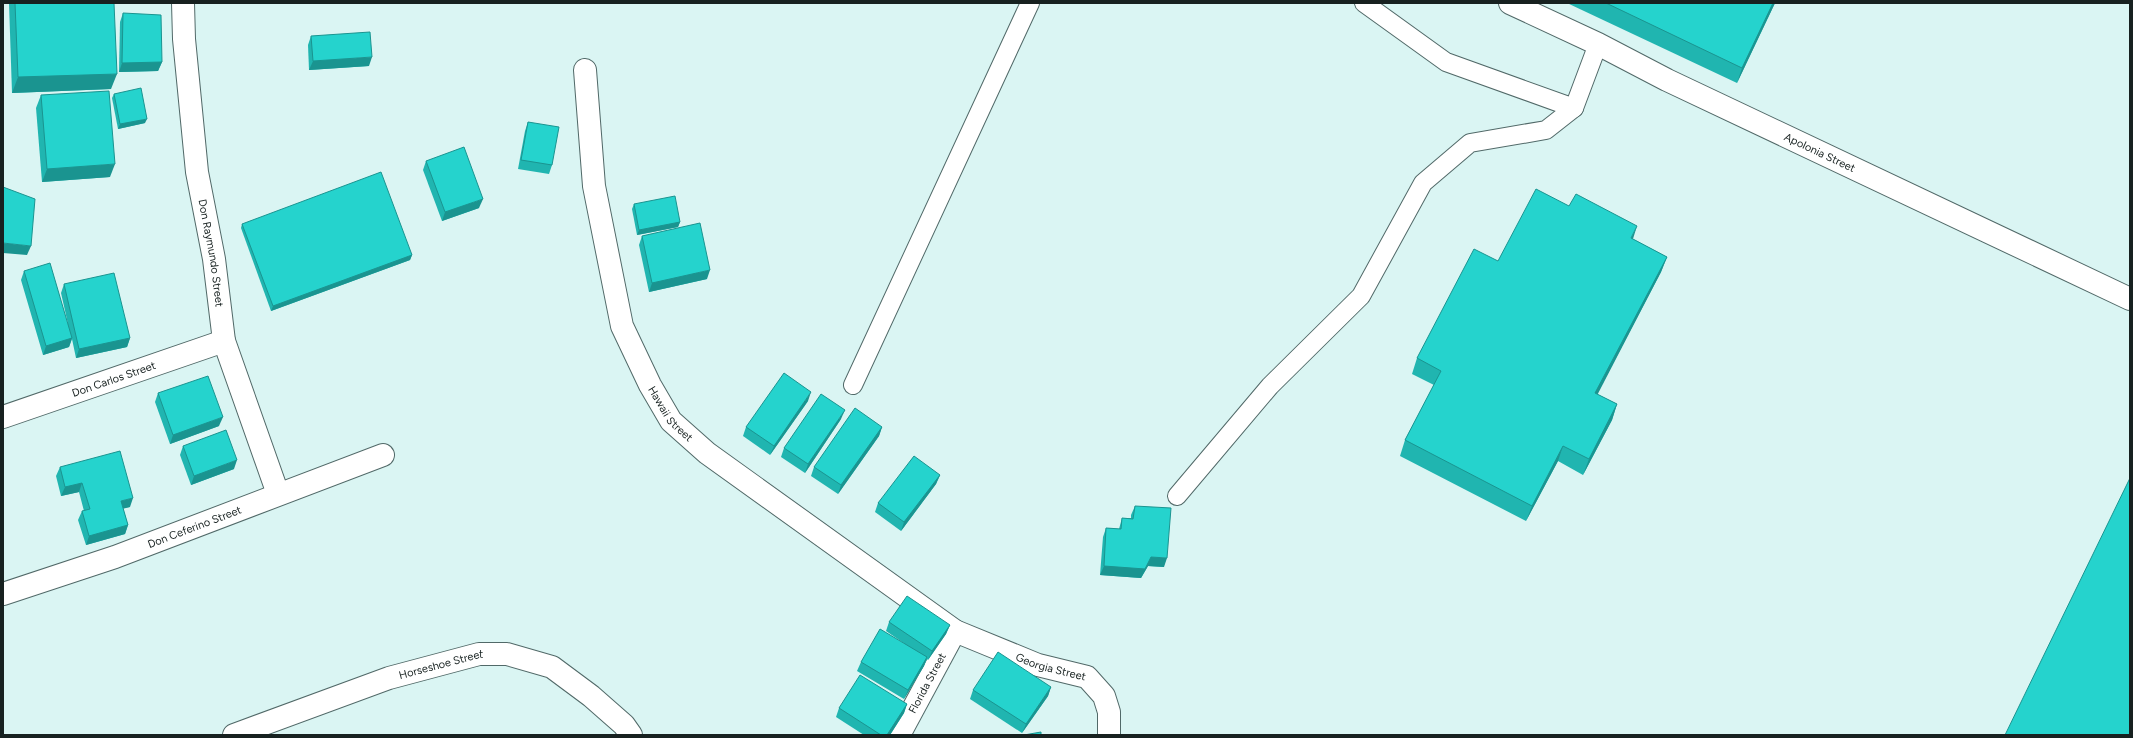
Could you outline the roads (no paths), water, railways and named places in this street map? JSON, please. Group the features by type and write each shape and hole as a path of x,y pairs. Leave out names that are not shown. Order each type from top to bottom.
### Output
{"street":[{"name":"Don Raymundo Street","path":"183,3 184,39 197,172 214,259 224,340 278,494"},
{"name":"Apolonia Street","path":"1510,3 1598,44 1667,80 2130,299"},
{"name":"Hawaii Street","path":"585,70 594,186 622,326 650,385 671,421 707,453 955,631"},
{"name":"Don Carlos Street","path":"3,417 224,340"},
{"name":"Don Ceferino Street","path":"3,594 115,556 383,455"},
{"name":"Florida Street","path":"899,735 955,631"},
{"name":"Georgia Street","path":"955,631 1038,665 1087,677 1104,696 1109,712 1109,735"},
{"name":"Horseshoe Street","path":"234,735 389,678 479,654 507,654 552,666 591,696 624,725 631,735"}],"lane":[{"path":"853,385 1030,3"},
{"path":"1364,3 1446,62 1574,108"},
{"path":"1177,496 1270,386 1361,296 1423,183 1470,143 1546,130 1574,108 1598,44"}]}
